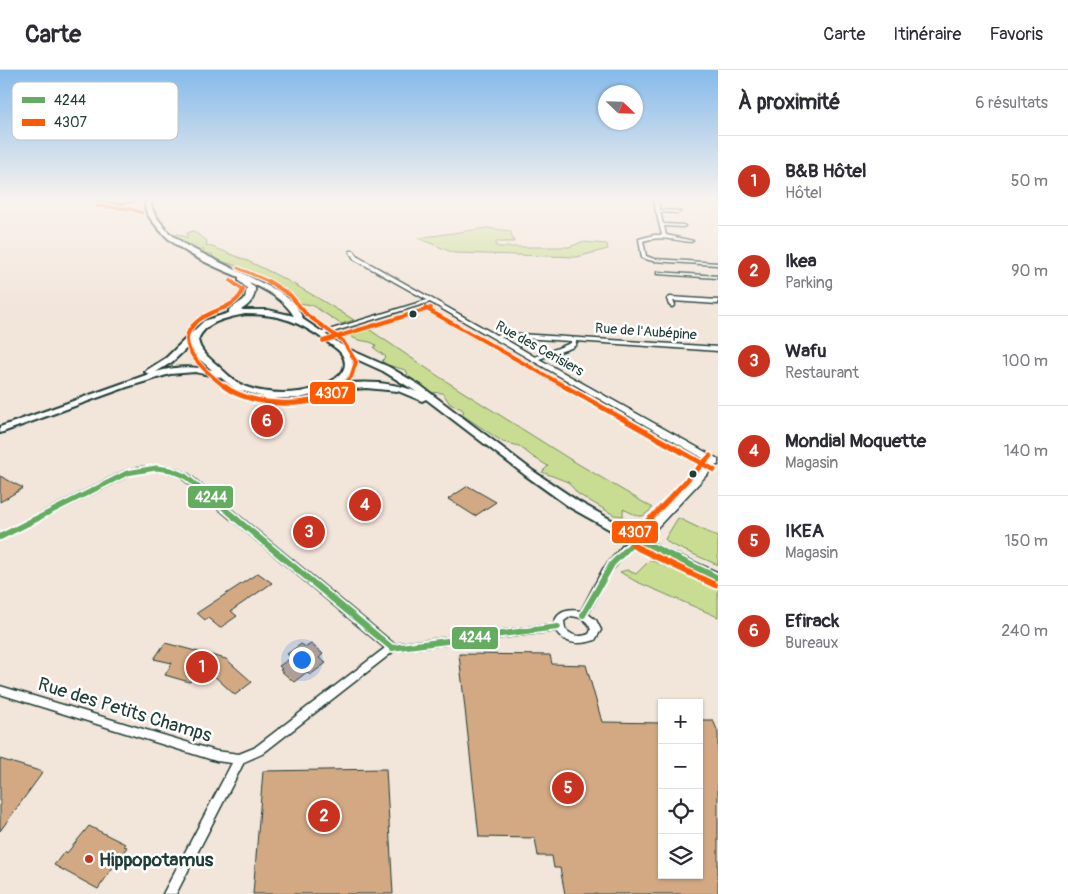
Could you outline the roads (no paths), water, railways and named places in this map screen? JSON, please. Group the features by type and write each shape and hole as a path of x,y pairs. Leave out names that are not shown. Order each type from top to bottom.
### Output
{"main road":[{"path":"170,237 192,253 259,284 286,300 294,308 300,319"},
{"path":"124,385 165,363 209,323 244,305 251,296 251,288 237,275"},
{"path":"224,316 245,312 264,312 278,313 300,319 343,350 396,374 431,398 435,403"},
{"path":"195,336 194,345 197,350 224,375 244,389 267,395 290,396 359,385 386,386 409,392 435,403 529,473 575,504 637,539 718,578"},
{"path":"321,390 340,380 348,370 348,357 343,350"},
{"path":"0,432 124,385 178,370 203,370 224,375"}],"street":[{"path":"653,237 641,240 644,257 659,261 718,264"},
{"path":"675,237 691,241"},
{"name":"Rue des Cerisiers","path":"352,252 356,258 429,301 716,462"},
{"path":"710,264 718,277"},
{"path":"659,273 718,277"},
{"path":"672,305 670,299 718,302"},
{"path":"321,334 429,301"},
{"name":"Rue de l'Aubépine","path":"495,337 504,335 718,349"},
{"name":"Rue de l'Aubépine","path":"535,360 569,347 574,344 573,339"},
{"path":"583,615 606,571 626,546 649,531 716,462"},
{"path":"0,537 127,473 149,468 170,469 181,474 199,488 392,648"},
{"path":"571,613 583,615 595,626 596,630 592,638 582,641 565,635 558,627 559,619 571,613"},
{"path":"171,891 240,759 258,751 392,648 558,627"},
{"name":"Rue des Petits Champs","path":"0,690 216,756 240,759"}],"place":[{"name":"Efirack","path":"267,421"},
{"name":"Mondial Moquette","path":"365,505"},
{"name":"Wafu","path":"309,532"},
{"name":"B&B Hôtel","path":"202,667"},
{"name":"IKEA","path":"568,788"},
{"name":"Ikea","path":"324,816"},
{"name":"Hippopotamus","path":"89,859"}]}
